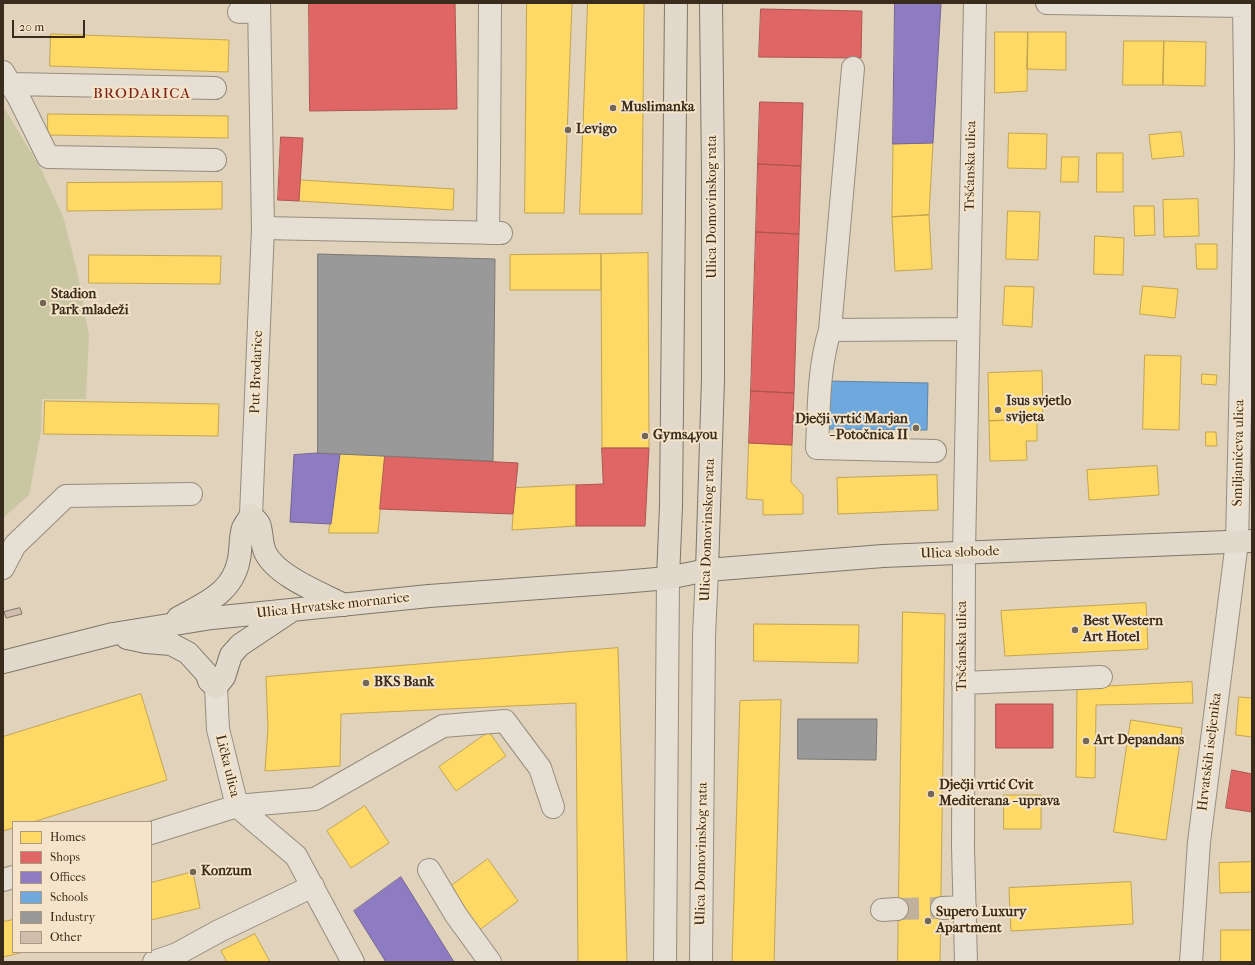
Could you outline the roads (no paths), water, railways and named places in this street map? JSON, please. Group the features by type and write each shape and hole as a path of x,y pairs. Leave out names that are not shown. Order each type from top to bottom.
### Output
{"main road":[{"path":"668,578 671,490 676,3"},
{"name":"Ulica Domovinskog rata","path":"707,570 713,379 711,3"},
{"path":"160,627 213,600 227,586 234,576 239,560 243,529 251,515 260,525 261,540 265,552 283,573 344,605"},
{"name":"Ulica slobode","path":"668,578 707,570 882,556 1244,542"},
{"name":"Ulica Hrvatske mornarice","path":"3,662 113,634 212,618 429,596 668,578"},
{"path":"113,634 146,642 171,644 188,653 207,674 209,681 216,687 224,677 231,655 240,645 294,609"}],"street":[{"path":"263,228 494,233 489,165 490,3"},
{"name":"Tršćanska ulica","path":"966,962 963,846 964,552 975,3"},
{"path":"1047,3 1244,5"},
{"name":"Smiljanićeva ulica","path":"1244,5 1246,154 1244,542"},
{"name":"Put Brodarice","path":"251,515 263,228 253,9"},
{"path":"852,68 830,330 820,375 817,448 935,451"},
{"path":"7,78 215,88"},
{"path":"7,78 19,98 48,157 215,160"},
{"path":"830,330 968,329"},
{"path":"3,568 15,545 66,496 191,494"},
{"name":"Hrvatskih iseljenika","path":"1191,962 1199,842 1244,542"},
{"name":"Ulica Domovinskog rata","path":"700,962 704,636 707,570"},
{"path":"665,962 668,578"},
{"path":"963,683 1101,677"},
{"name":"Lička ulica","path":"216,687 218,729 238,806 296,856 353,962"},
{"path":"152,833 238,806 315,799 443,726 505,720 540,768 553,807"},
{"path":"429,870 456,915 490,962"},
{"path":"154,962 180,958 219,931 313,886"},
{"path":"942,908 965,907"}],"tunnel":[{"path":"897,909 942,908"}],"place":[{"name":"Muslimanka","path":"613,108"},
{"name":"Levigo","path":"568,130"},
{"name":"Stadion Park mladeži","path":"43,303"},
{"name":"Isus svjetlo svijeta","path":"998,410"},
{"name":"Dječji vrtić Marjan - Potočnica II","path":"916,428"},
{"name":"Gyms4you","path":"645,436"},
{"name":"Best Western Art Hotel","path":"1075,630"},
{"name":"BKS Bank","path":"366,683"},
{"name":"Art Depandans","path":"1086,741"},
{"name":"Dječji vrtić Cvit Mediterana - uprava","path":"931,794"},
{"name":"Konzum","path":"193,872"},
{"name":"Supero Luxury Apartment","path":"928,921"}],"district":[{"name":"BRODARICA","path":"142,94"}]}
